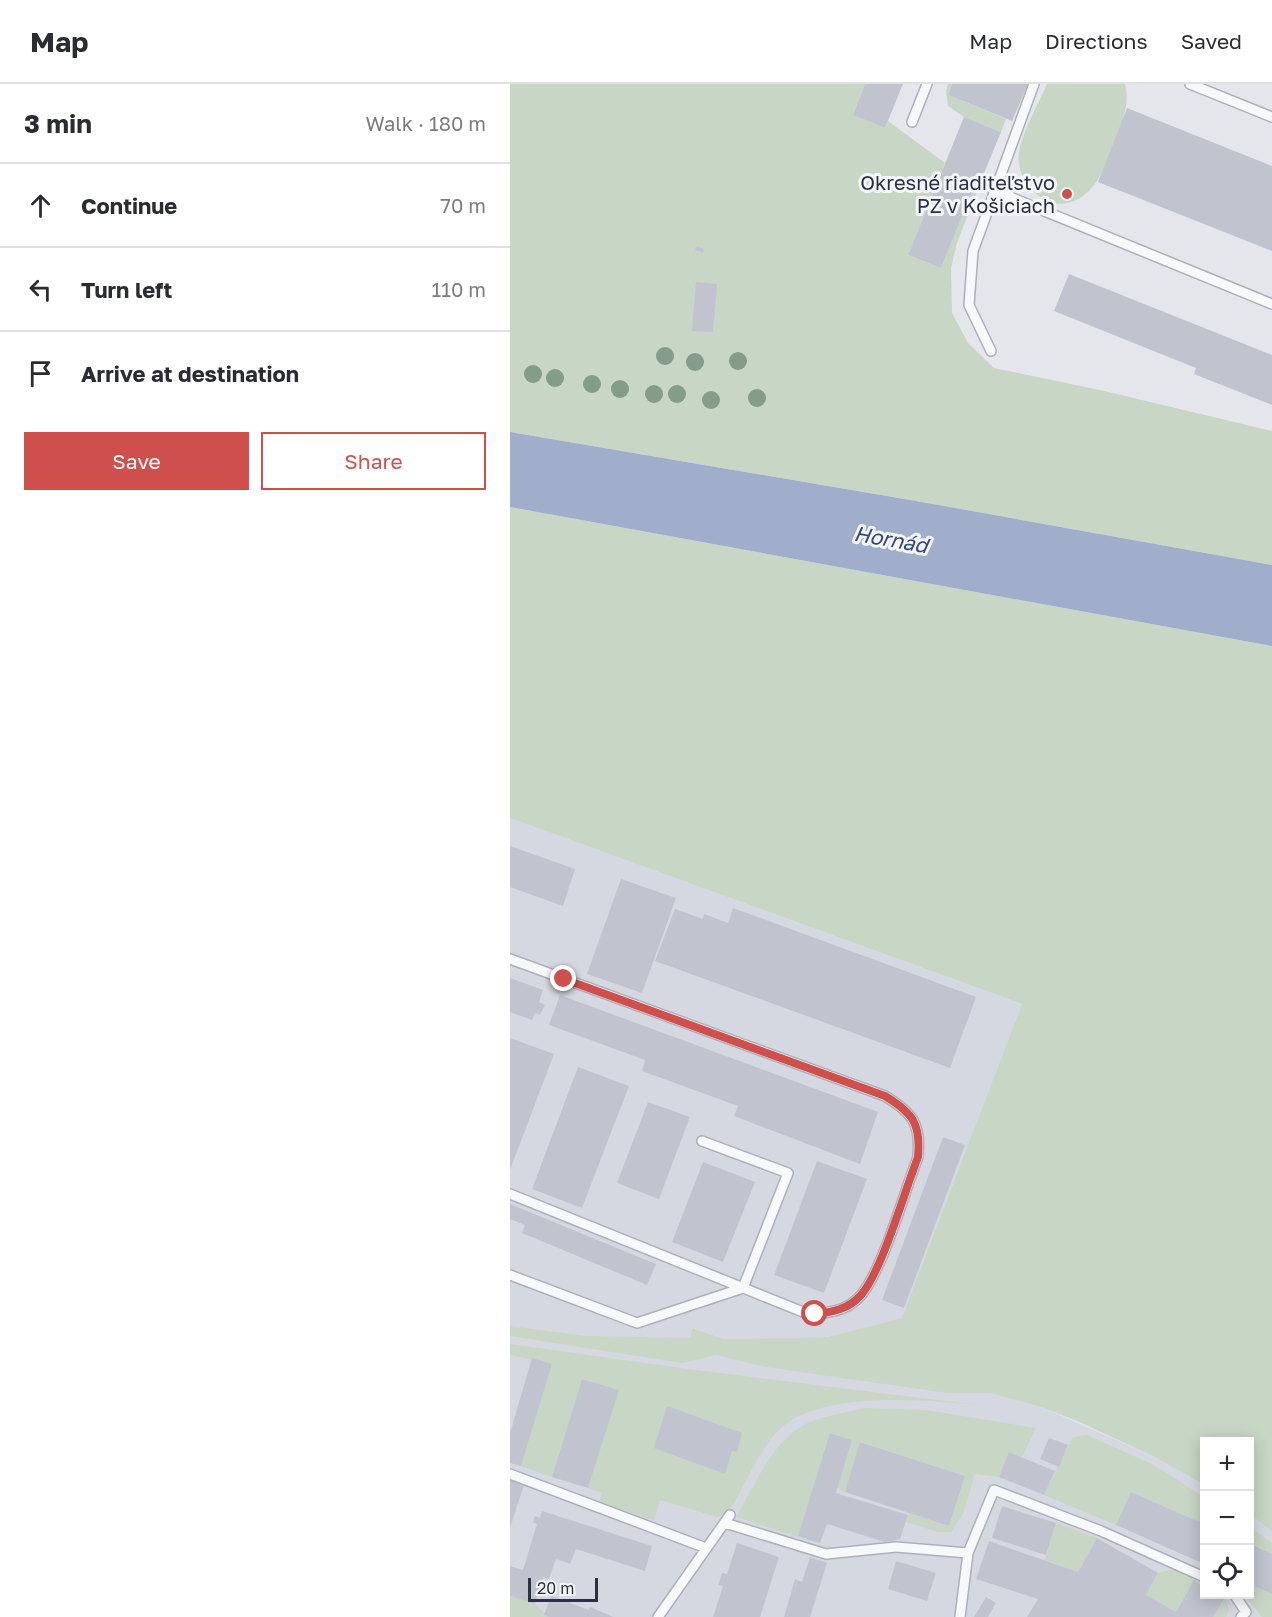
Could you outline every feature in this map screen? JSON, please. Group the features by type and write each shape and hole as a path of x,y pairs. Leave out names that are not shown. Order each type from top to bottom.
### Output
{"lane":[{"path":"912,122 927,84"},
{"path":"991,351 969,305 973,252 993,190 1034,84"},
{"path":"1190,84 1272,117"},
{"path":"993,190 1272,304"},
{"path":"510,959 885,1096 903,1107 915,1121 920,1137 918,1157 873,1276 861,1296 841,1310 815,1314 803,1312 510,1194"},
{"path":"702,1141 788,1173 743,1288"},
{"path":"510,1275 637,1323 743,1288"},
{"path":"510,1474 537,1482 549,1491 706,1548"},
{"path":"960,1617 968,1553 994,1490 1101,1531 1200,1575"},
{"path":"658,1617 728,1519 826,1554 896,1546 968,1553"},
{"path":"1237,1599 1246,1612 1241,1617"}],"shaded area":[{"path":"510,818 1022,1004 903,1318 827,1337 724,1339 694,1328 690,1338 862,1381 946,1393 990,1393 1044,1408 1157,1458 1200,1483 1200,1599 1254,1599 1254,1517 1272,1532 1272,1617 510,1617"}],"green space":[{"path":"510,84 865,84 853,115 885,128 888,121 945,163 908,255 941,268 978,177 982,178 957,243 951,268 952,313 968,343 994,368 1104,391 1272,431 1272,565 916,501 510,432"},
{"path":"948,84 952,84 948,95 1006,119 1001,132 964,117 948,106 946,91"},
{"path":"1047,84 1125,84 1126,105 1123,118 1102,172 1086,194 1067,203 1045,200 1036,193 1028,185 1019,163 1019,152 1024,135"},
{"path":"510,507 1272,646 1272,1532 1254,1517 1254,1437 1200,1437 1200,1483 1157,1458 1077,1421 1044,1408 990,1393 946,1393 766,1367 717,1355 682,1363 510,1336 510,1326 586,1336 690,1338 693,1328 724,1339 827,1337 902,1318 1022,1004 510,818"},
{"path":"510,1344 978,1405 872,1400 817,1409 795,1418 777,1432 758,1458 732,1507 724,1515 717,1517 660,1500 654,1520 599,1503 602,1493 588,1488 618,1390 582,1379 552,1477 521,1466 552,1364 510,1355"},
{"path":"865,1408 926,1410 1036,1428 1022,1457 1009,1452 999,1477 975,1474 963,1514 951,1532 938,1532 906,1522 909,1513 949,1526 965,1476 861,1442 845,1492 837,1489 852,1440 831,1433 798,1535 823,1545 736,1517 764,1467 791,1434 816,1420"},
{"path":"1087,1435 1154,1465 1200,1494 1200,1522 1131,1492 1116,1525 1044,1495 1073,1437"},
{"path":"1056,1523 1097,1538 1078,1572 1045,1560"},
{"path":"1254,1530 1272,1543 1272,1554 1254,1546"},
{"path":"1170,1570 1180,1571 1194,1580 1176,1612 1146,1595 1158,1573"},
{"path":"1254,1586 1272,1594 1272,1617 1262,1617 1247,1599 1254,1599"},
{"path":"510,1596 535,1604 549,1617 510,1617"},
{"path":"1226,1599 1229,1610 1226,1617 1213,1617"}],"water":[{"name":"Hornád","path":"510,432 916,501 1272,565 1272,646 510,507"}],"building":[{"path":"865,84 903,84 885,128 853,115"},
{"path":"952,84 1028,84 1012,121 948,95"},
{"path":"1127,108 1272,166 1272,251 1098,182"},
{"path":"964,117 1001,132 982,178 978,177 941,268 908,255"},
{"path":"697,246 704,249 703,253 695,250"},
{"path":"1069,274 1272,355 1272,405 1194,374 1196,368 1054,311"},
{"path":"696,282 717,284 713,332 692,331"},
{"path":"510,846 575,869 563,906 510,887"},
{"path":"621,879 676,898 642,993 587,974"},
{"path":"733,908 976,997 950,1068 655,961 675,909 703,919 704,914 728,923"},
{"path":"510,978 543,990 539,1002 545,1005 540,1015 535,1013 532,1020 510,1012"},
{"path":"560,995 878,1112 860,1164 734,1116 738,1106 642,1071 645,1060 549,1025"},
{"path":"510,1038 554,1054 510,1170"},
{"path":"578,1067 629,1086 582,1208 532,1189"},
{"path":"648,1102 690,1117 659,1199 617,1183"},
{"path":"943,1137 965,1145 904,1308 882,1300"},
{"path":"817,1161 867,1179 824,1293 774,1275"},
{"path":"703,1162 755,1182 723,1262 672,1242"},
{"path":"510,1204 656,1264 647,1285 522,1233 525,1225 510,1219"},
{"path":"532,1358 552,1364 521,1466 510,1463 510,1433"},
{"path":"582,1379 619,1390 588,1488 552,1477"},
{"path":"667,1406 742,1433 737,1452 732,1451 725,1474 654,1448"},
{"path":"830,1433 852,1440 836,1493 908,1515 900,1539 885,1542 827,1524 820,1543 798,1536"},
{"path":"1049,1438 1068,1445 1059,1467 1040,1459"},
{"path":"860,1442 965,1476 949,1526 845,1492"},
{"path":"1009,1452 1055,1471 1044,1495 999,1477"},
{"path":"510,1480 524,1485 510,1528"},
{"path":"1131,1492 1200,1522 1200,1562 1116,1525"},
{"path":"1002,1506 1056,1523 1046,1555 992,1538"},
{"path":"542,1511 652,1546 645,1571 576,1549 570,1564 556,1559 549,1579 543,1577 535,1604 510,1596 510,1566 523,1570 537,1524 533,1522 535,1516 540,1518"},
{"path":"1097,1538 1158,1573 1146,1595 1176,1612 1194,1580 1200,1584 1200,1599 1224,1599 1213,1617 1027,1617 1038,1599 976,1579 989,1541 1078,1572"},
{"path":"737,1543 779,1557 760,1617 713,1617 723,1586 718,1585 722,1573 727,1574"},
{"path":"1254,1546 1272,1554 1272,1594 1254,1586"},
{"path":"810,1557 827,1563 810,1617 784,1617 795,1579 802,1582"},
{"path":"896,1561 936,1573 927,1601 888,1589"},
{"path":"551,1596 589,1610 590,1607 613,1617 549,1617 544,1615"},
{"path":"986,1597 996,1603 988,1617 974,1617"}],"place":[{"name":"Okresné riaditeľstvo PZ v Košiciach","path":"1067,194"}],"route":[{"path":"564,979 885,1096 903,1107 915,1121 920,1137 918,1157 873,1276 861,1296 841,1310 815,1314"}]}
